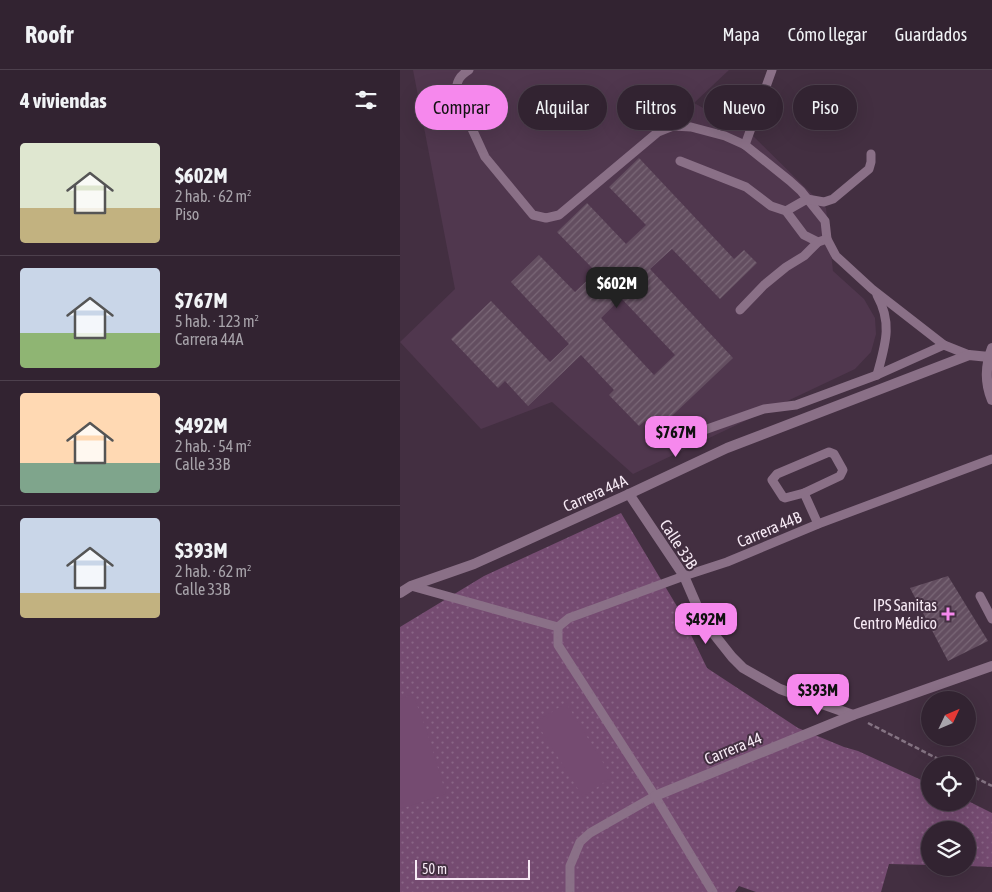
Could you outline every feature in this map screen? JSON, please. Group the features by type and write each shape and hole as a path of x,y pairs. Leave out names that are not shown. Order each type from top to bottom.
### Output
{"street":[{"path":"969,355 990,353 987,378 992,400"},
{"name":"Carrera 44A","path":"400,593 411,586 474,564 727,448 969,355"},
{"name":"Calle 33B","path":"629,494 684,576 700,613 709,628 743,668 780,689 853,715"},
{"name":"Carrera 44","path":"655,796 853,715 992,666"}],"lane":[{"path":"469,70 461,75 456,84 456,94 485,157 534,215 546,218 559,215 658,132 673,126 692,126 725,136 745,146 790,181 825,220 822,240 804,256 786,267 764,285 740,310"},
{"path":"745,146 772,70"},
{"path":"786,211 807,199 824,202 833,199 868,169 871,162 871,154"},
{"path":"680,162 746,187 771,206 786,211 804,235 822,240 836,256 872,288 944,344 969,355"},
{"path":"872,288 882,303 887,322 886,342 877,375"},
{"path":"690,434 764,409 796,405 877,375 944,344"},
{"path":"829,452 834,454 843,470 840,476 804,493 785,498 772,480 777,474 829,452"},
{"name":"Carrera 44B","path":"558,627 570,618 684,576 728,562 818,524 992,459"},
{"path":"804,493 818,524"},
{"path":"411,586 558,627 558,645 655,796 713,892"},
{"path":"980,596 992,619"},
{"path":"570,892 570,866 580,842 590,833 655,796"}],"path":[{"path":"853,715 933,756"},
{"path":"976,778 992,786"}],"shaded area":[{"path":"413,70 729,70 713,85 704,85 704,94 694,103 704,108 704,130 744,130 751,134 826,208 833,271 864,299 875,318 876,334 871,352 855,369 633,474 552,402 481,429 400,342 455,289 425,130 508,130 508,85 416,85"},
{"path":"621,513 678,608 707,668 798,728 858,751 921,780 921,811 976,811 976,805 992,813 992,867 976,866 976,821 921,821 921,865 889,864 881,892 756,892 739,886 735,892 400,892 400,627 484,576"},
{"path":"413,694 446,794 400,809 400,699"},
{"path":"566,703 612,777 583,797 536,722"}],"building":[{"path":"639,158 734,259 744,250 757,263 720,299 672,249 650,269 733,358 655,432 645,421 639,426 609,395 614,390 581,355 528,406 505,381 498,388 451,339 491,301 550,362 569,344 511,282 539,255 575,292 596,272 557,232 587,203 626,244 646,225 609,187","holes":["621,298 675,355 654,375 601,318"]},
{"name":"IPS Sanitas Centro Médico","path":"948,576 988,641 948,661 910,588"}],"place":[{"name":"IPS Sanitas Centro Médico","path":"948,614"}]}
